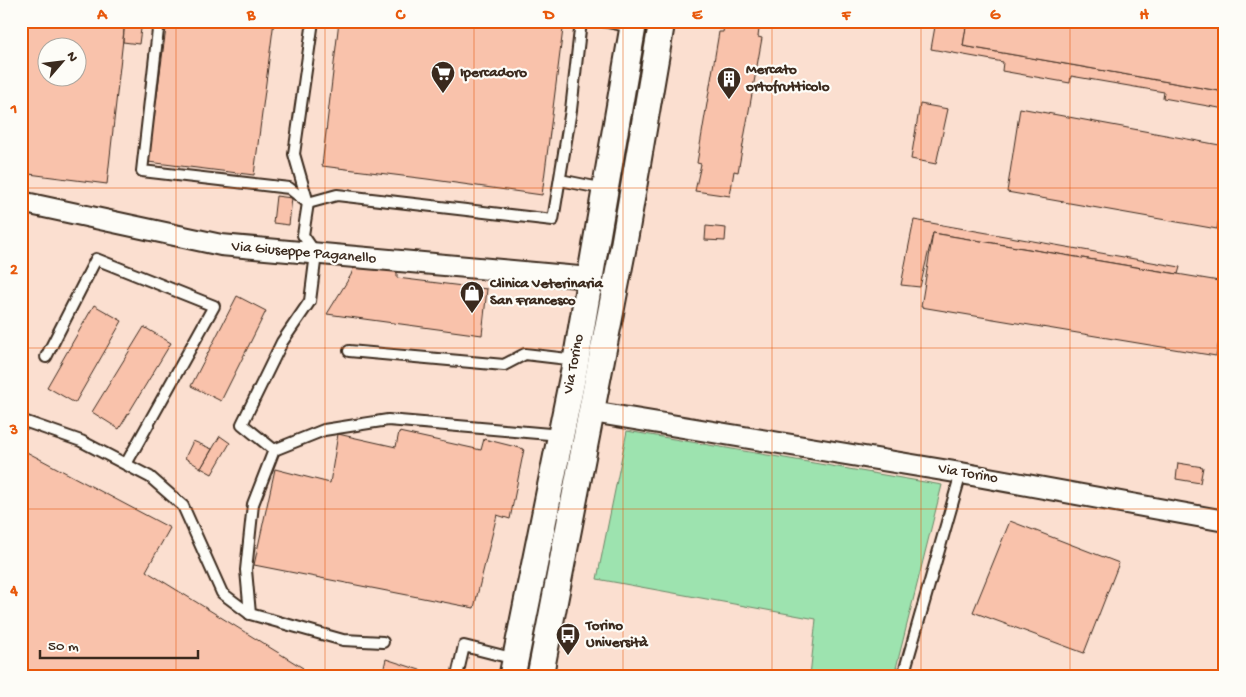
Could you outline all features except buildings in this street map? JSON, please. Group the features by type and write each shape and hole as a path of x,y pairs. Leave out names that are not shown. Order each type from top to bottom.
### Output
{"street":[{"name":"Via Torino","path":"540,676 626,234 662,21"},
{"name":"Via Torino","path":"513,667 576,360 633,24"},
{"name":"Via Giuseppe Paganello","path":"21,202 221,245 590,278"},
{"name":"Via Torino","path":"592,412 962,473 1225,522"}],"lane":[{"path":"159,21 142,171 289,188 308,203"},
{"path":"274,450 242,424 282,342 310,301 316,254 303,235 308,203 294,154 313,21"},
{"path":"308,203 337,195 553,220 571,110 582,21"},
{"path":"602,21 633,24"},
{"path":"560,180 605,188"},
{"path":"46,356 96,259 214,306 126,464"},
{"path":"349,351 504,366 525,354 576,360"},
{"path":"21,420 82,441 150,477 183,506 222,593 250,614 343,640 383,642"},
{"path":"250,614 246,570 254,504 274,450 324,430 388,420 561,435"},
{"path":"903,676 962,473"},
{"path":"457,676 464,646 513,667"}],"shaded area":[{"path":"21,21 1225,21 1225,676 21,676"}],"green space":[{"path":"627,431 942,485 894,676 810,676 816,619 597,579"}],"place":[{"name":"Ipercadoro","path":"443,94"},
{"name":"Mercato ortofrutticolo","path":"729,100"},
{"name":"Clinica Veterinaria San Francesco","path":"472,314"},
{"name":"Torino Università","path":"568,656"}]}
